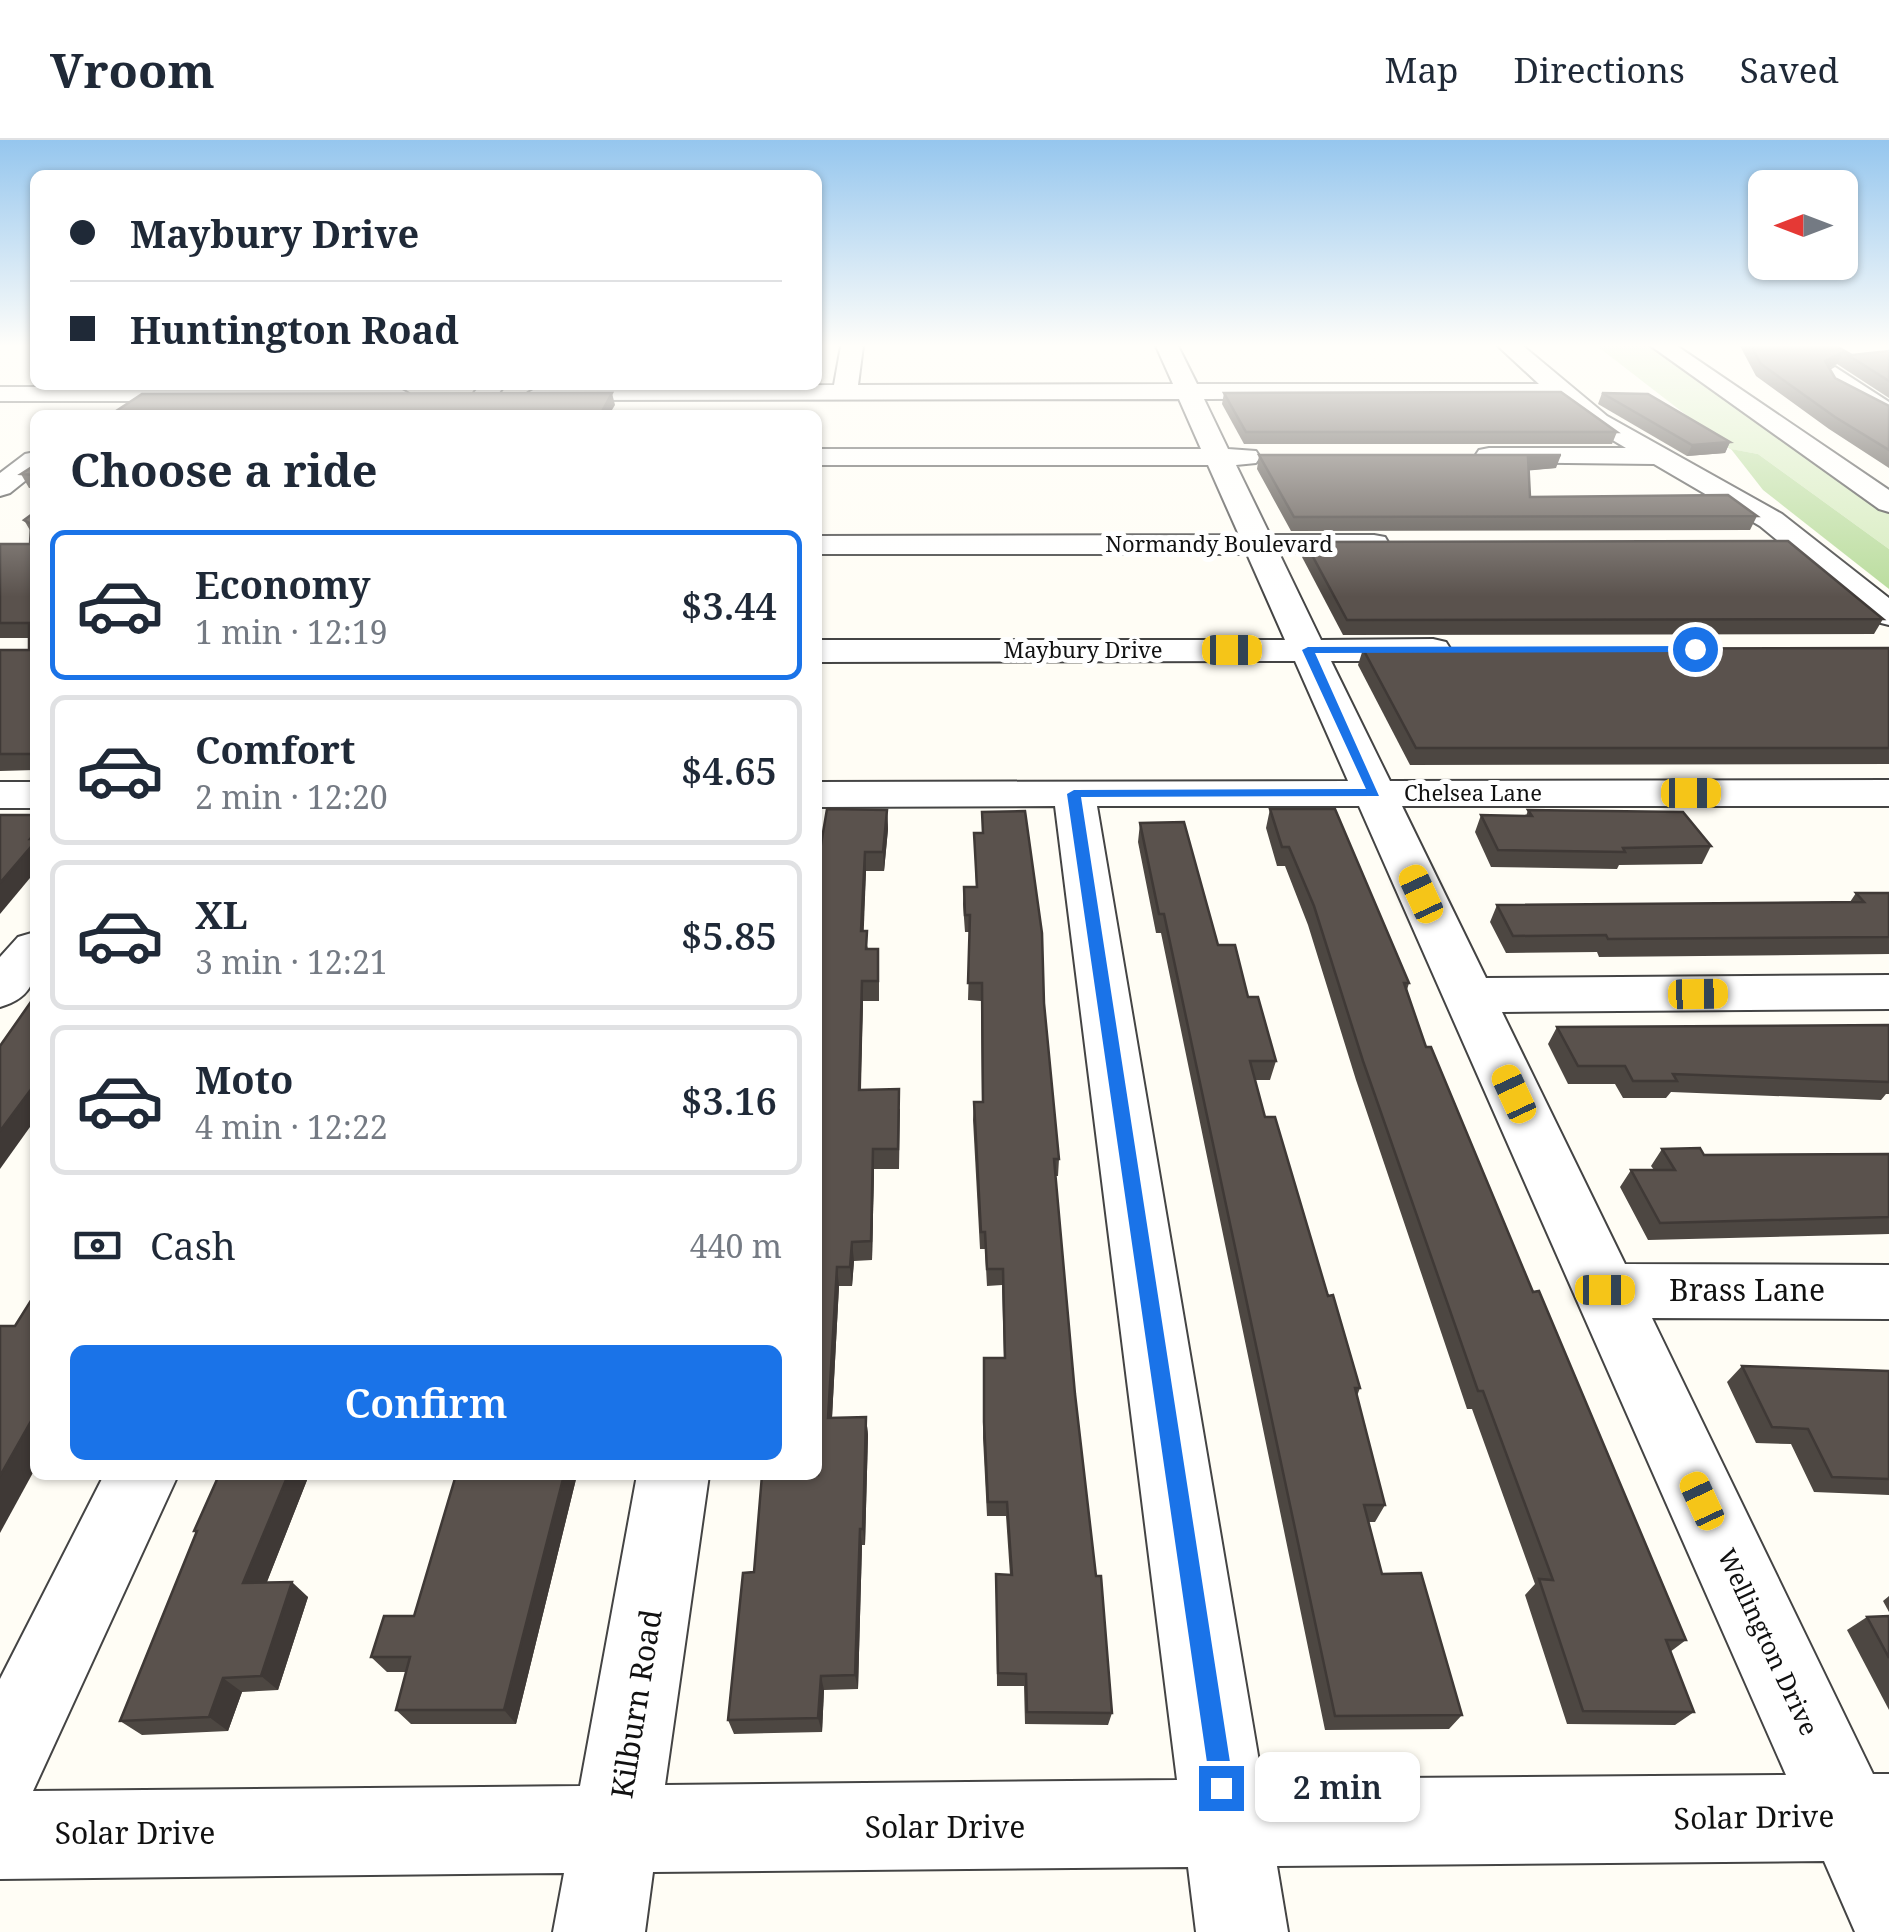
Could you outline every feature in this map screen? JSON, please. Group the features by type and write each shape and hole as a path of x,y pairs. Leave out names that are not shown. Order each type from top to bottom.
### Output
{"street":[{"name":"Wellington Drive","path":"1205,430 1605,1290 1869,1817 1889,1904"},
{"path":"1616,430 1734,496 1889,614"},
{"path":"1783,430 1889,503"},
{"path":"822,457 1276,456"},
{"path":"1470,456 1665,456"},
{"path":"0,458 30,459"},
{"path":"0,486 30,463"},
{"name":"Normandy Boulevard","path":"822,545 1414,544"},
{"path":"1742,544 1800,544"},
{"name":"Maybury Drive","path":"822,651 1463,650"},
{"name":"Chelsea Lane","path":"822,794 1889,793"},
{"path":"1074,794 1242,1932"},
{"path":"0,795 30,795"},
{"path":"0,990 30,954"},
{"path":"1468,996 1889,992"},
{"name":"Brass Lane","path":"1605,1290 1889,1292"},
{"path":"0,1767 140,1480"},
{"name":"Kilburn Road","path":"599,1932 672,1480"},
{"name":"Solar Drive","path":"0,1835 1869,1817"}],"green space":[{"path":"1705,430 1774,430 1889,510 1889,549 1758,454 1730,449"},
{"path":"1731,449 1758,454 1889,549 1889,589 1763,490"}],"building":[{"path":"1245,430 1617,432 1246,432"},
{"path":"1665,430 1709,430 1730,442 1692,445"},
{"path":"1856,430 1889,430 1889,450"},
{"path":"1259,455 1561,455 1528,457 1530,497 1728,495 1757,516 1294,517"},
{"path":"1788,541 1883,619 1347,620 1305,542"},
{"path":"0,544 30,544 30,754 0,754 0,650 29,650 29,623 0,623"},
{"path":"1889,648 1889,748 1416,748 1363,649"},
{"path":"827,809 887,810 883,852 865,852 861,931 867,931 866,949 878,949 878,981 862,981 859,1090 899,1089 898,1149 873,1149 871,1241 852,1242 850,1267 837,1267 828,1418 866,1417 855,1675 821,1676 818,1718 728,1720 743,1573 754,1572 762,1480 822,1480 822,838"},
{"path":"1270,809 1335,809 1409,983 1404,983 1426,1047 1431,1047 1533,1292 1539,1291 1686,1640 1666,1640 1694,1712 1583,1711 1539,1579 1553,1580 1483,1391 1478,1391 1363,1061 1314,906 1289,847 1282,847"},
{"path":"1528,810 1683,812 1711,846 1623,848 1625,852 1498,850 1481,815 1532,816"},
{"path":"1025,811 1042,933 1044,1003 1059,1159 1054,1159 1075,1394 1096,1576 1101,1576 1112,1713 1027,1712 1026,1674 998,1673 996,1574 1012,1575 1007,1502 988,1502 984,1358 1005,1358 1003,1269 987,1269 985,1232 981,1232 974,1102 983,1102 982,983 968,983 970,915 965,915 964,887 977,887 974,833 983,833 982,812"},
{"path":"0,815 30,815 30,848 0,883"},
{"path":"1184,822 1218,945 1235,945 1248,997 1258,997 1276,1061 1250,1061 1265,1117 1275,1117 1360,1388 1355,1388 1385,1505 1364,1505 1382,1574 1421,1573 1462,1715 1335,1716 1164,914 1159,914 1140,823"},
{"path":"1856,893 1889,893 1889,937 1513,936 1497,905 1864,902"},
{"path":"30,1003 30,1091 0,1131 0,1046"},
{"path":"1889,1025 1889,1082 1673,1074 1677,1081 1633,1081 1625,1066 1578,1066 1557,1027"},
{"path":"1700,1148 1704,1155 1889,1154 1889,1217 1660,1223 1631,1170 1675,1170 1662,1149"},
{"path":"30,1302 30,1423 0,1476 0,1326 15,1326"},
{"path":"1742,1366 1889,1371 1889,1479 1832,1477 1808,1429 1772,1427"},
{"path":"217,1480 286,1480 243,1583 292,1582 261,1676 223,1678 209,1717 120,1721 197,1531"},
{"path":"455,1480 563,1480 504,1710 396,1710 410,1657 371,1657 384,1616 414,1616"},
{"path":"1889,1616 1889,1658 1867,1617"}],"route":[{"path":"1221,1788 1074,794 1374,793 1308,650 1695,649"}]}
